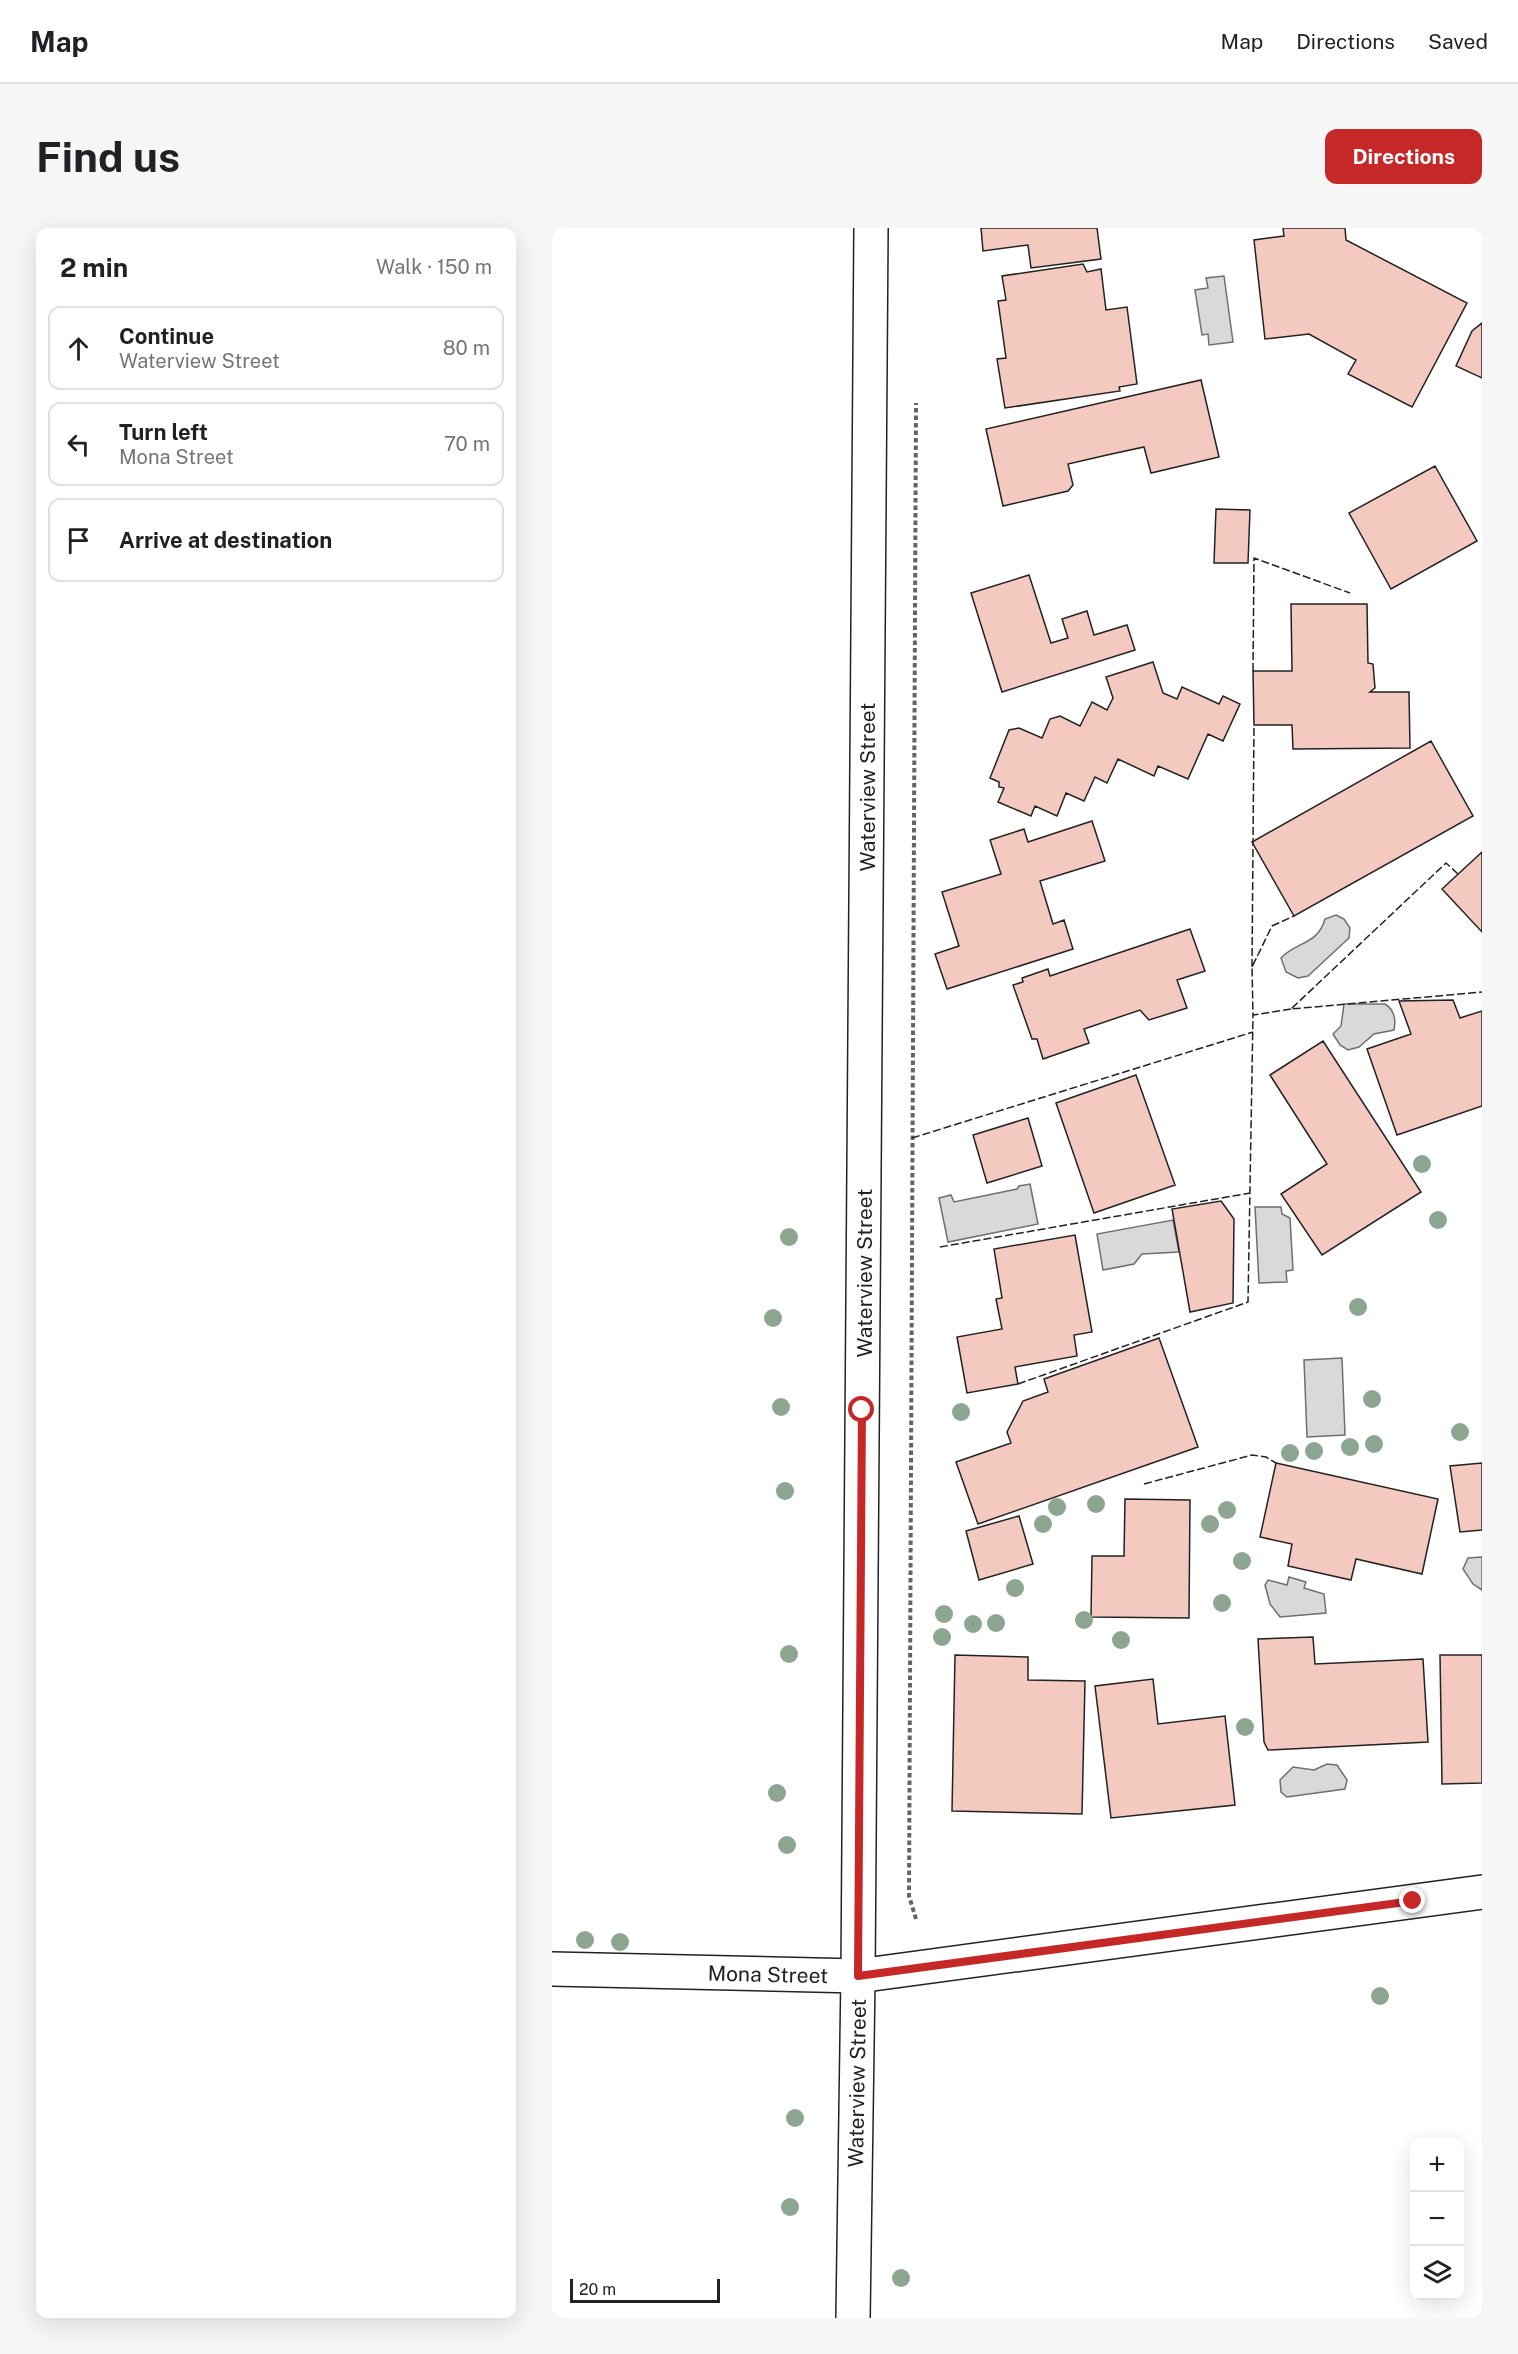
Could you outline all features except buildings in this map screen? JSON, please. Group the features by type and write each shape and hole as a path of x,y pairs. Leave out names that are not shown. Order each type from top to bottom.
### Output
{"street":[{"name":"Waterview Street","path":"853,2318 858,1976 871,228"},
{"name":"Mona Street","path":"552,1969 858,1976 1482,1892"}],"path":[{"path":"916,397 909,1884 909,1896 916,1918"}],"shaded area":[{"path":"1224,276 1233,342 1209,345 1208,334 1202,335 1195,290 1208,288 1206,278"},
{"path":"1336,915 1344,919 1350,928 1349,938 1308,976 1298,978 1286,972 1281,958 1312,939 1322,927 1325,919"},
{"path":"1344,1004 1385,1004 1394,1016 1394,1030 1374,1034 1359,1047 1348,1050 1340,1045 1333,1034 1341,1026"},
{"path":"1030,1184 1038,1224 948,1242 939,1198 951,1195 954,1202 1017,1189 1019,1186"},
{"path":"1255,1207 1281,1207 1282,1214 1290,1218 1293,1270 1286,1271 1287,1282 1259,1283"},
{"path":"1173,1220 1179,1252 1142,1254 1134,1264 1103,1270 1097,1234"},
{"path":"1342,1358 1345,1435 1307,1437 1304,1360"},
{"path":"1482,1557 1482,1590 1473,1584 1463,1569 1468,1558"},
{"path":"1289,1577 1306,1582 1304,1588 1324,1594 1326,1613 1280,1617 1270,1604 1265,1585 1268,1580 1287,1585"},
{"path":"1327,1764 1337,1765 1347,1780 1345,1789 1287,1797 1281,1792 1280,1780 1293,1767 1314,1770"}],"fence":[{"path":"1253,671 1254,558 1350,593"},
{"path":"1252,967 1254,725"},
{"path":"1458,874 1446,863 1291,1009 1482,992"},
{"path":"1291,1009 1253,1015 1252,967 1272,926 1294,916"},
{"path":"1018,1384 1248,1302 1253,1015"},
{"path":"912,1138 1253,1032"},
{"path":"940,1247 1250,1193"},
{"path":"1144,1484 1252,1455 1266,1457 1276,1463"}],"route":[{"path":"862,1410 858,1976 1413,1901"}]}
